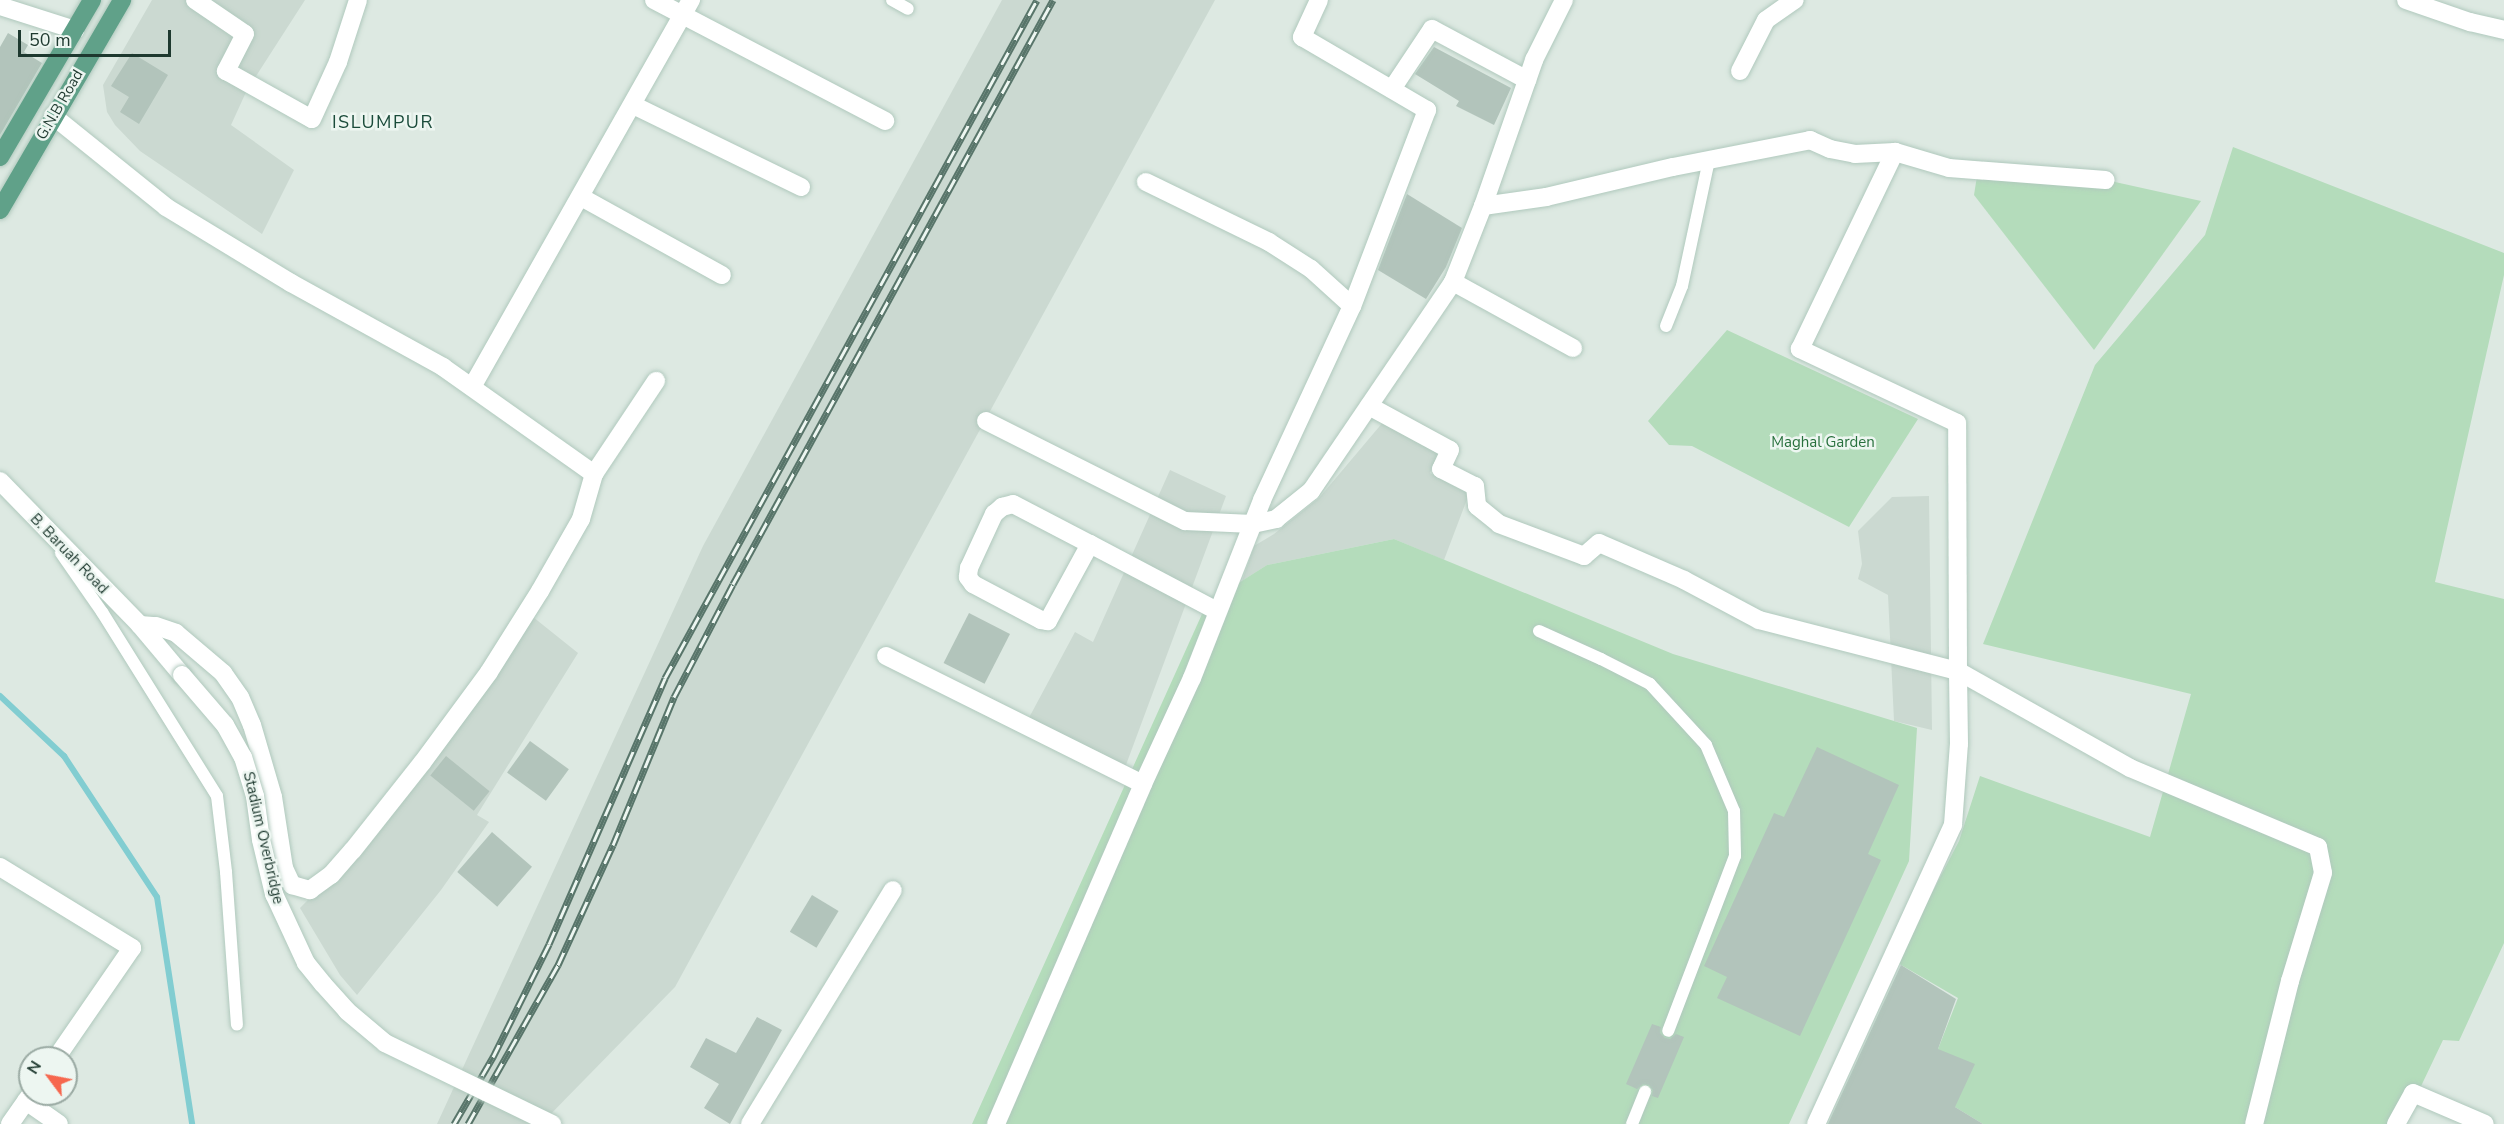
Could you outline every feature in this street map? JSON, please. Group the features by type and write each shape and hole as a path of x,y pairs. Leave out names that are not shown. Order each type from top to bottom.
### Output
{"main road":[{"name":"G.N.B Road","path":"0,157 92,0"},
{"name":"G.N.B Road","path":"0,210 122,0"}],"street":[{"path":"195,0 245,34 226,71 312,119 331,80 358,0"},
{"path":"654,0 687,8 885,121"},
{"path":"996,1124 1143,784 1192,678 1253,524 1352,306 1427,110 1302,37 1319,0"},
{"path":"986,421 1185,521 1253,524 1276,519 1311,491 1453,282 1483,206 1527,80 1564,0"},
{"path":"1740,71 1766,20 1795,0"},
{"path":"2406,0 2470,22 2504,30"},
{"path":"0,6 75,30"},
{"path":"472,387 687,8"},
{"path":"1392,89 1432,29 1527,80"},
{"path":"633,105 801,187"},
{"path":"53,116 166,207 291,283 443,367 594,474"},
{"path":"1483,206 1546,197 1810,140 1830,149 1855,154 1894,152 1949,168 2106,180"},
{"path":"1816,1124 1953,825 1959,744 1957,423 1800,349 1894,152"},
{"path":"1146,182 1269,242 1311,269 1352,306"},
{"path":"581,197 722,275"},
{"path":"1453,282 1574,348"},
{"path":"140,625 156,626 184,639 223,673 240,697 252,725 273,797 284,868 292,885 310,890 331,875 353,850 422,763 489,672 540,591 580,519 594,474 656,381"},
{"path":"1369,406 1450,450 1441,469 1475,486 1478,506 1499,524 1584,556 1599,543 1684,580 1760,620 1958,671 2130,768 2318,847 2323,873 2290,981 2254,1124"},
{"name":"B. Baruah Road","path":"0,481 45,530 140,625"},
{"path":"1090,544 1048,621 1041,620 973,584 968,577 969,568 994,514 1002,507 1013,504 1090,544 1217,611"},
{"name":"Stadium Overbridge","path":"140,625 225,726 243,758 255,796 261,840 274,894 306,963 323,984 347,1011 385,1043 552,1124"},
{"path":"886,656 1143,784"},
{"path":"0,867 132,948 64,1046"},
{"path":"750,1124 893,890"},
{"path":"2396,1124 2413,1093 2485,1124"},
{"path":"10,1124 22,1106"},
{"path":"38,1106 59,1124"}],"lane":[{"path":"892,0 908,9"},
{"path":"1666,327 1682,286 1709,160"},
{"path":"45,530 108,621 217,796 226,872 237,1025"},
{"path":"1539,632 1601,659 1650,684 1706,746 1734,811 1735,856 1668,1031"},
{"path":"1632,1124 1645,1092"}],"shaded area":[{"path":"152,0 305,0 247,90 231,125 294,170 262,234 140,151 115,125 107,112 103,85"},
{"path":"1002,0 1215,0 675,987 541,1124 437,1124 703,546"},
{"path":"1384,421 1439,450 1430,473 1469,494 1444,560 1394,539 1267,565 1242,581 1254,546 1274,534 1319,498"},
{"path":"1170,470 1226,496 1120,781 1024,727 1075,632 1093,642"},
{"path":"1929,496 1932,730 1894,721 1888,595 1858,579 1862,564 1858,531 1892,497"},
{"path":"533,617 578,653 477,815 489,822 441,890 357,995 340,975 300,908 365,842"}],"green space":[{"path":"2233,147 2504,253 2504,275 2435,582 2504,599 2504,943 2459,1041 2443,1040 2403,1124 1983,1124 1955,1107 1938,1049 1958,998 1896,962 1959,841 1980,776 2150,837 2191,694 1983,644 2095,365 2205,235"},
{"path":"1978,170 2106,180 2201,201 2094,350 1974,195"},
{"name":"Maghal Garden","path":"1727,330 1918,419 1849,527 1692,446 1669,445 1648,421"},
{"path":"1394,539 1673,654 1917,728 1909,861 1789,1124 972,1124 1207,603 1267,565"}],"building":[{"path":"8,33 28,45 24,52 42,63 0,135 0,47"},
{"path":"1434,47 1511,88 1494,125 1456,106 1459,101 1415,74"},
{"path":"132,53 168,75 139,124 120,112 129,97 111,86"},
{"path":"1407,194 1462,228 1446,267 1426,299 1378,270"},
{"path":"969,613 1010,634 985,684 944,663"},
{"path":"530,741 569,769 546,801 507,773"},
{"path":"1817,747 1899,785 1868,854 1881,860 1800,1036 1717,998 1727,977 1704,966 1774,813 1784,817"},
{"path":"446,756 490,791 474,811 430,775"},
{"path":"492,832 532,867 497,907 457,872"},
{"path":"812,895 839,911 816,948 790,932"},
{"path":"1901,965 1956,999 1938,1049 1975,1064 1955,1107 1983,1124 1828,1124"},
{"path":"757,1017 782,1030 730,1124 704,1108 719,1084 690,1067 706,1038 736,1053"},
{"path":"1652,1024 1661,1027 1660,1033 1665,1038 1670,1039 1676,1034 1684,1037 1658,1098 1652,1096 1653,1090 1649,1085 1643,1084 1637,1089 1626,1084"}],"waterway":[{"path":"0,696 64,756 157,897 192,1124"}],"railway":[{"path":"454,1124 493,1057 549,944 665,678 1037,0"},
{"path":"468,1124 558,965 613,845 674,697 733,584 1053,0"}],"district":[{"name":"ISLUMPUR","path":"383,122"}]}
